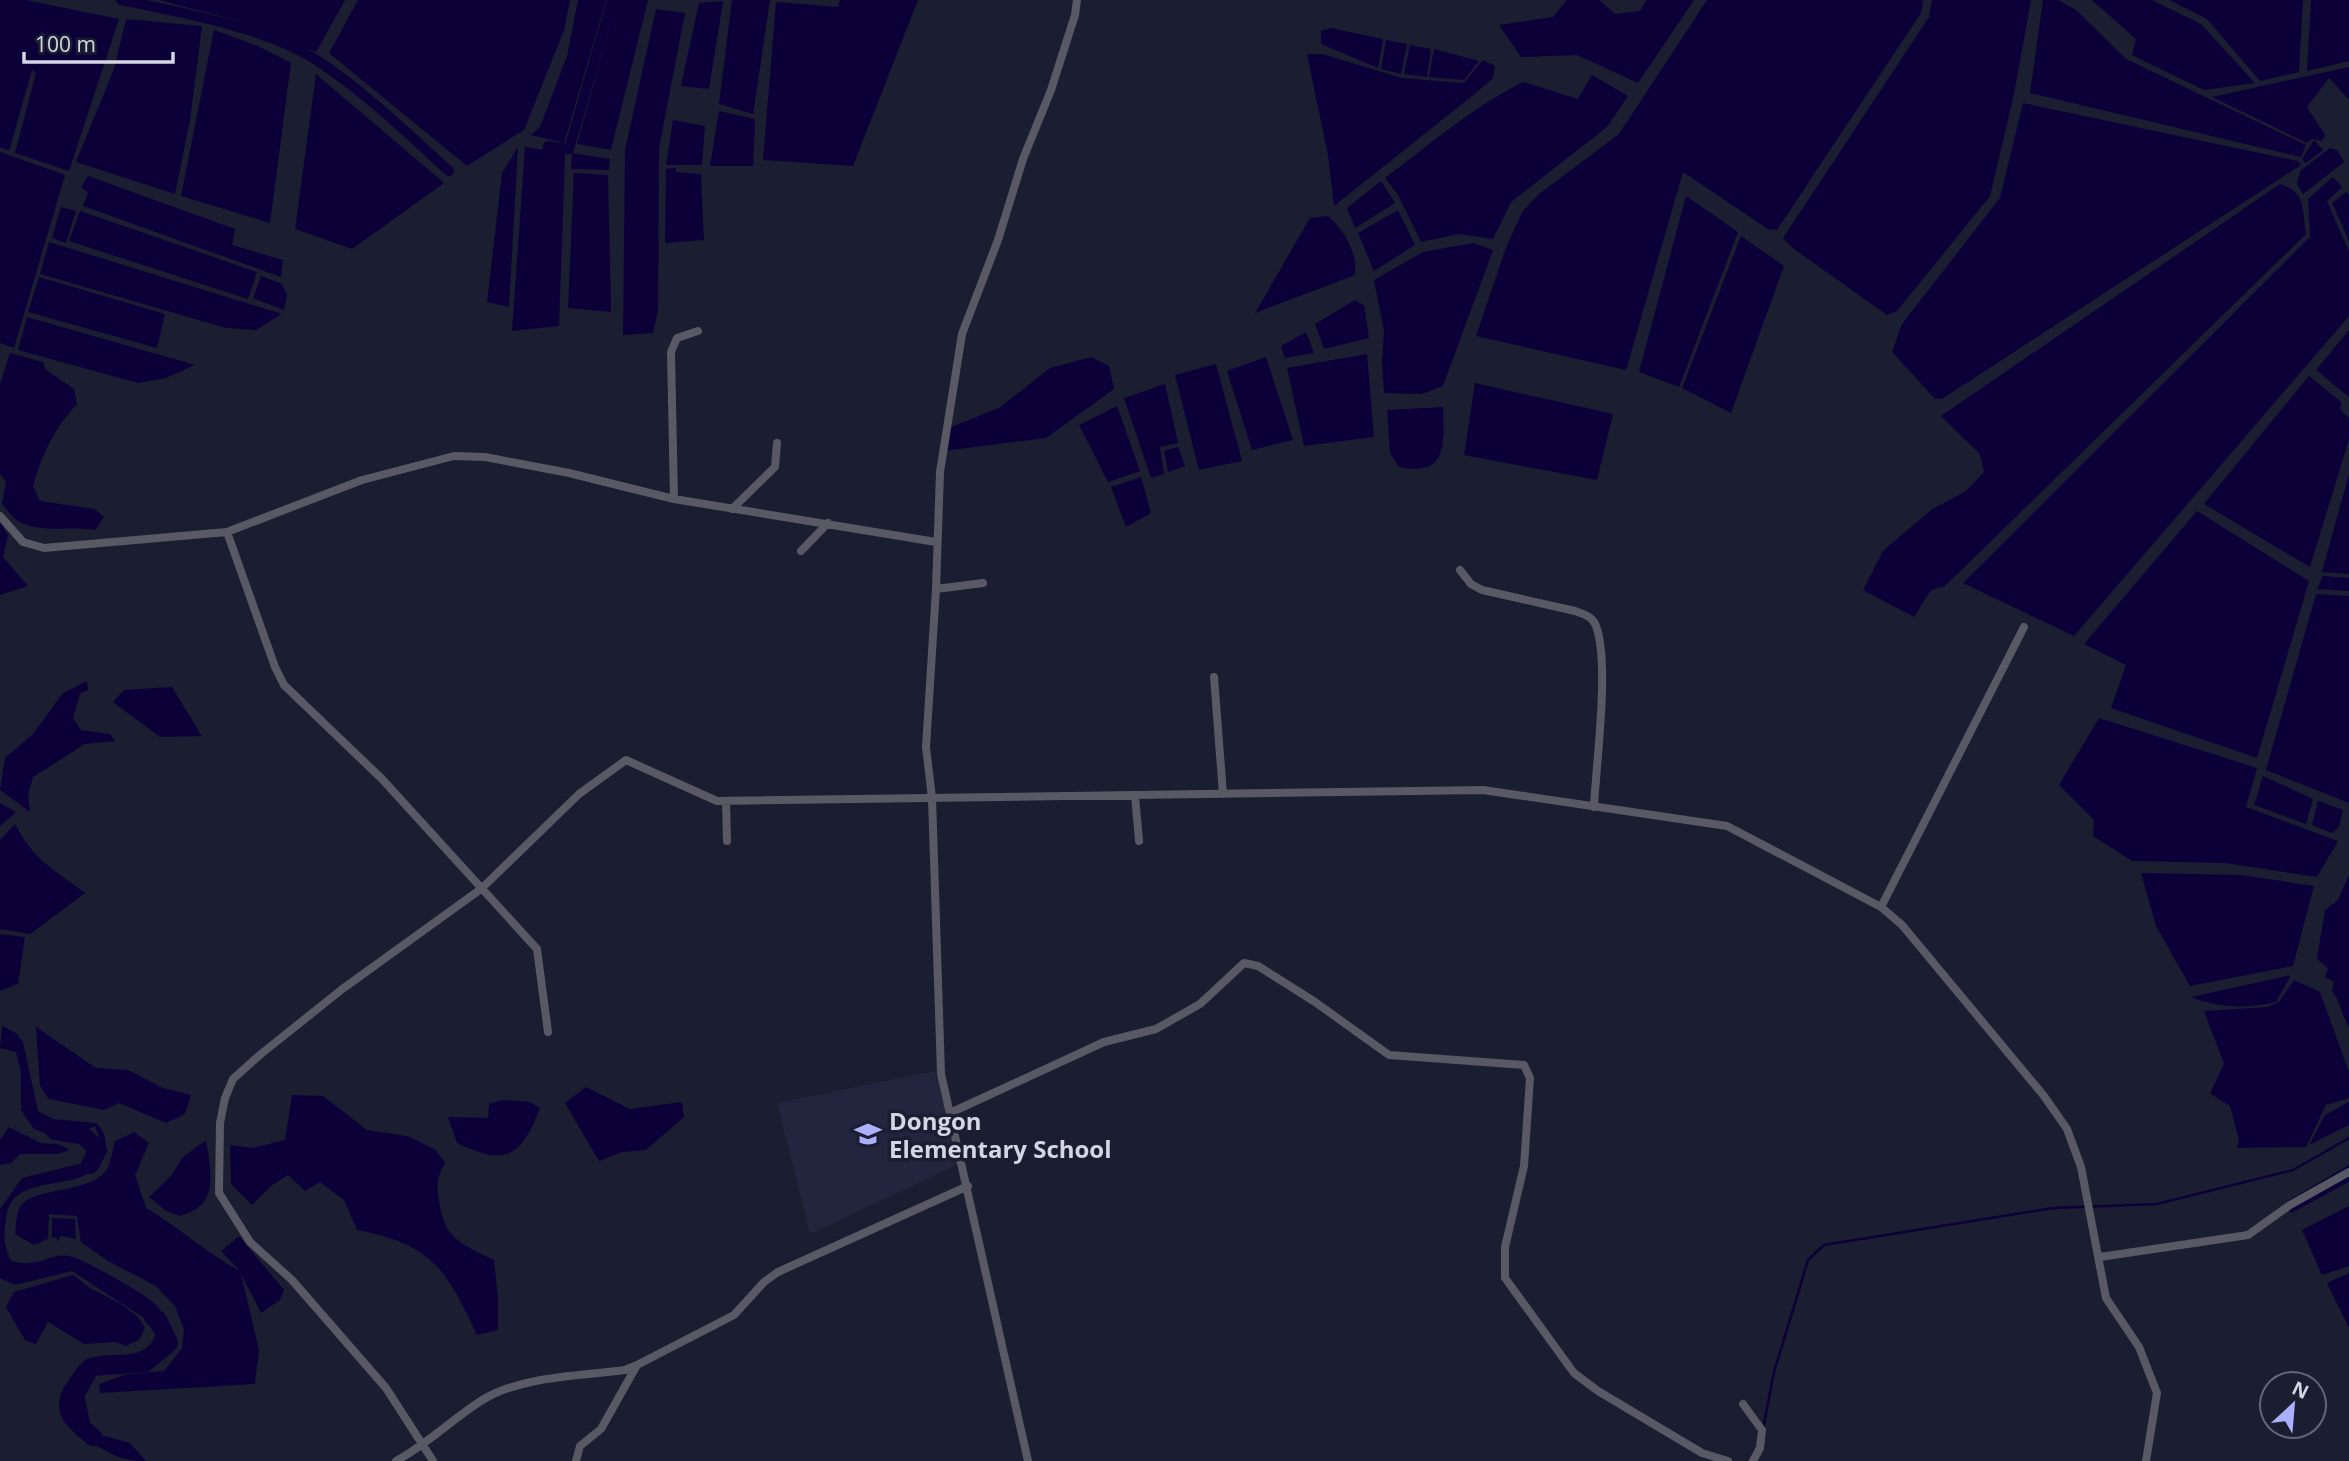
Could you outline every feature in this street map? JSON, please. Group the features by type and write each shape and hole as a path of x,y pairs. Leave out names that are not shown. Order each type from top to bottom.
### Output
{"street":[{"path":"1028,1461 941,1074 932,798 926,747 940,472 962,334 998,240 1023,159 1051,90 1075,15 1077,0"},
{"path":"674,499 671,352 677,338 698,331"},
{"path":"732,509 775,467 777,443"},
{"path":"0,516 23,542 44,548 226,532 362,480 454,456 485,457 569,473 674,499 936,542"},
{"path":"801,551 828,523"},
{"path":"226,532 284,685 382,779 538,951 548,1031"},
{"path":"1460,570 1471,584 1482,590 1575,611 1588,615 1596,625 1602,652 1594,807"},
{"path":"936,589 982,583"},
{"path":"1881,907 2024,627"},
{"path":"1214,677 1223,794"},
{"path":"433,1461 386,1388 292,1280 250,1242 219,1193 220,1123 225,1098 233,1079 261,1054 341,990 481,889 579,794 626,760 702,796 726,801 1483,790 1727,826 1881,907 1911,936 2044,1096 2067,1129 2081,1167 2106,1298 2139,1347 2157,1393 2146,1461"},
{"path":"1135,796 1139,841"},
{"path":"726,801 727,841"},
{"path":"950,1113 1104,1042 1156,1029 1200,1004 1241,964 1248,962 1315,1002 1389,1055 1524,1065 1530,1078 1524,1166 1505,1247 1505,1278 1573,1373 1598,1391 1702,1453 1728,1461"},
{"path":"2099,1257 2248,1235 2290,1205 2349,1172"},
{"path":"396,1461 424,1446 485,1399 539,1381 625,1370 637,1365 734,1315 764,1282 778,1272 968,1186"},
{"path":"576,1461 580,1446 601,1429 637,1365"},
{"path":"1743,1404 1762,1430 1760,1448 1753,1461"}],"shaded area":[{"path":"0,0 26,0 119,19 69,171 15,153 36,73 32,70 9,151 0,147"},
{"path":"159,0 345,0 316,52 235,20"},
{"path":"358,0 570,0 564,30 524,130 467,166 329,53"},
{"path":"578,0 606,0 564,143 531,135 540,127 567,56"},
{"path":"617,0 648,0 611,150 577,144"},
{"path":"732,0 770,0 753,114 719,104"},
{"path":"840,0 918,0 853,166 763,160 776,2 838,7"},
{"path":"1567,0 1599,0 1615,14 1640,11 1647,0 1694,0 1638,83 1577,55 1521,57 1499,25 1553,17"},
{"path":"1707,0 1923,0 1921,13 1777,230 1768,229 1683,172 1626,370 1476,336 1507,245 1523,211 1539,194 1619,134"},
{"path":"1932,0 2031,0 2014,94 1990,196 1897,311 1887,315 1794,249 1783,238 1929,17"},
{"path":"2043,0 2058,0 2076,10 2126,59 2306,145 2301,157 2030,93"},
{"path":"2092,0 2152,0 2201,24 2255,83 2204,90 2132,55 2136,39"},
{"path":"2169,0 2303,0 2299,72 2260,81 2207,19"},
{"path":"2311,0 2349,0 2349,61 2307,71"},
{"path":"723,1 709,89 681,86 699,3"},
{"path":"656,9 685,13 659,148 658,310 653,333 623,335 625,150"},
{"path":"126,19 202,26 190,120 175,194 76,162 114,69"},
{"path":"1331,28 1383,39 1378,68 1321,44 1321,31"},
{"path":"214,30 258,46 291,63 270,223 181,196"},
{"path":"1386,40 1407,44 1401,74 1381,69"},
{"path":"1410,45 1431,49 1427,77 1404,74"},
{"path":"1434,49 1479,61 1464,80 1429,77"},
{"path":"1307,54 1322,54 1402,78 1464,83 1483,60 1495,66 1493,78 1477,92 1334,206 1328,155"},
{"path":"2349,67 2349,100 2329,78 2307,107 2325,135 2322,141 2312,139 2307,143 2212,97"},
{"path":"316,74 444,183 352,249 295,229"},
{"path":"1592,75 1628,96 1607,127 1511,202 1493,239 1459,234 1421,242 1398,195 1385,178 1469,114 1523,82 1578,99"},
{"path":"2023,103 2298,161 2301,165 1942,399 1935,399 1892,352 1902,324 2000,198"},
{"path":"719,111 755,119 753,166 710,166"},
{"path":"673,120 705,126 702,165 666,165"},
{"path":"2314,140 2323,150 2306,163 2302,159"},
{"path":"518,147 509,307 487,302 502,173"},
{"path":"525,147 565,153 559,326 512,331"},
{"path":"2330,148 2337,150 2344,162 2303,194 2297,184 2300,171"},
{"path":"0,152 65,175 14,348 0,343"},
{"path":"572,153 610,159 609,170 571,169"},
{"path":"676,168 676,172 701,174 704,240 665,243 666,169"},
{"path":"574,173 608,175 611,312 568,308"},
{"path":"88,176 235,229 232,245 283,260 281,277 83,206 88,192 81,187"},
{"path":"2333,177 2342,187 2327,201 2349,252 2349,316 2074,636 1963,583 2310,237 2308,199"},
{"path":"1381,181 1395,203 1355,228 1347,208"},
{"path":"2280,184 2299,197 2306,234 1945,586 1931,590 1914,617 1863,590 1883,551 1931,510 1966,491 1984,472 1980,454 1941,416"},
{"path":"2346,192 2349,195 2349,241 2332,203"},
{"path":"1686,196 1738,232 1679,387 1639,372"},
{"path":"61,207 76,211 66,243 52,238"},
{"path":"1398,210 1415,245 1374,271 1358,233"},
{"path":"80,211 257,272 248,299 69,241"},
{"path":"1328,216 1340,228 1349,243 1354,258 1355,275 1255,313 1310,218"},
{"path":"1741,236 1784,266 1731,413 1682,388"},
{"path":"49,242 282,314 256,330 226,328 40,274"},
{"path":"1473,243 1493,250 1443,386 1422,394 1384,393 1384,331 1374,280 1423,252"},
{"path":"261,276 282,284 287,295 284,310 253,298"},
{"path":"39,277 165,314 157,348 28,312"},
{"path":"1355,300 1364,305 1369,338 1324,349 1315,324"},
{"path":"27,317 195,365 166,378 138,383 18,350"},
{"path":"2349,330 2349,397 2316,370"},
{"path":"1306,332 1314,353 1285,358 1281,346"},
{"path":"10,353 43,362 46,370 74,389 77,404 50,442 33,486 40,501 95,509 104,517 95,530 30,526 16,520 2,504 6,481 0,474 0,384"},
{"path":"1367,354 1374,437 1304,446 1287,368"},
{"path":"1091,357 1109,366 1114,389 1046,438 944,451 951,427 999,408 1050,368"},
{"path":"1266,357 1293,440 1252,450 1227,371"},
{"path":"1216,364 1242,461 1199,470 1175,375"},
{"path":"2309,376 2341,402 2340,410 2349,418 2349,439 2310,567 2204,504"},
{"path":"1475,383 1613,414 1597,480 1464,455"},
{"path":"1165,384 1178,443 1160,447 1164,474 1151,478 1124,398"},
{"path":"1117,406 1140,471 1108,482 1079,425"},
{"path":"1443,407 1442,445 1435,462 1415,469 1399,467 1390,453 1387,410"},
{"path":"1178,447 1185,466 1168,472 1164,451"},
{"path":"2349,474 2349,574 2322,572"},
{"path":"1141,477 1151,513 1126,527 1111,487"},
{"path":"2197,511 2309,581 2257,758 2111,708 2126,665 2084,644"},
{"path":"0,522 8,535 3,557 28,586 0,595"},
{"path":"2323,576 2349,578 2349,591 2317,589"},
{"path":"2316,594 2349,596 2349,803 2266,770"},
{"path":"87,681 88,690 80,693 73,718 81,730 110,734 115,741 85,744 33,777 28,795 30,812 0,790 5,758 33,734 63,693"},
{"path":"172,687 202,736 160,737 113,702 124,690"},
{"path":"2099,718 2257,768 2246,807 2338,841 2317,877 2225,863 2132,861 2093,836 2094,820 2059,785"},
{"path":"2263,776 2313,799 2306,824 2254,805"},
{"path":"2318,801 2343,810 2339,827 2332,833 2312,825"},
{"path":"0,803 16,812 0,826"},
{"path":"15,824 37,855 85,893 30,934 0,929 0,840"},
{"path":"2141,873 2241,875 2314,886 2293,966 2190,986 2156,926"},
{"path":"2349,875 2349,1027 2332,991 2334,982 2325,977 2328,968 2317,959 2325,910 2338,900"},
{"path":"0,934 25,937 18,984 0,991"},
{"path":"2291,975 2276,1002 2233,1006 2191,997"},
{"path":"2294,980 2320,992 2349,1072 2349,1098 2326,1105 2306,1147 2237,1148 2239,1140 2230,1106 2210,1093 2224,1064 2204,1011 2268,1007 2279,1002"},
{"path":"2,1026 16,1033 23,1042 38,1111 53,1119 96,1123 104,1134 105,1143 99,1164 87,1174 72,1180 38,1186 23,1192 12,1202 5,1225 7,1250 11,1261 21,1263 61,1256 75,1258 138,1292 159,1309 169,1332 155,1351 131,1363 95,1367 85,1371 76,1379 71,1392 70,1411 97,1434 130,1443 146,1461 117,1456 81,1438 67,1425 59,1410 62,1391 82,1362 94,1357 133,1354 150,1345 156,1335 144,1318 72,1271 15,1285 0,1278 0,1209 22,1178 83,1163 90,1156 99,1136 95,1126 71,1138 60,1139 34,1129 21,1110 21,1072 16,1052 0,1048"},
{"path":"36,1027 96,1068 128,1070 163,1088 191,1095 185,1114 166,1123 119,1103 104,1110 49,1099 40,1086"},
{"name":"Dongon Elementary School","path":"935,1071 959,1164 810,1234 777,1103"},
{"path":"586,1087 630,1109 682,1102 684,1117 646,1150 622,1152 599,1161 565,1103"},
{"path":"292,1095 323,1096 367,1130 407,1136 436,1150 445,1163 437,1185 445,1224 456,1239 494,1260 498,1330 477,1335 456,1292 433,1263 403,1243 357,1230 344,1200 320,1182 305,1191 288,1175 271,1186 252,1205 231,1184 230,1145 252,1148 285,1140"},
{"path":"503,1100 530,1102 540,1108 526,1138 518,1147 510,1153 488,1155 457,1143 448,1117 488,1118 489,1104"},
{"path":"2349,1102 2349,1125 2309,1145 2325,1115"},
{"path":"9,1127 41,1143 58,1144 70,1150 58,1154 20,1154 11,1163 0,1165 0,1140"},
{"path":"134,1132 149,1143 135,1175 146,1208 240,1271 221,1251 239,1236 284,1290 280,1300 261,1313 241,1274 259,1350 255,1384 100,1393 99,1384 127,1374 164,1371 182,1348 184,1330 175,1306 156,1286 108,1261 81,1242 77,1216 49,1214 48,1239 34,1245 15,1234 20,1207 26,1201 96,1179 107,1169 115,1141"},
{"path":"206,1140 210,1184 205,1200 196,1209 180,1216 166,1211 149,1197 171,1176 183,1157"},
{"path":"2349,1165 2349,1182 2291,1213 2286,1202"},
{"path":"2349,1206 2349,1266 2322,1275 2302,1230"},
{"path":"52,1218 75,1219 76,1239 61,1236 57,1242 57,1237 52,1238"},
{"path":"2349,1273 2349,1328 2327,1283"},
{"path":"73,1275 138,1317 145,1328 139,1340 126,1346 115,1342 84,1344 48,1322 36,1344 25,1340 6,1307 14,1292"}],"waterway":[{"path":"121,0 249,30 298,49 352,86 449,171"},
{"path":"545,163 548,146 569,149 612,0"},
{"path":"55,1131 84,1136 98,1150 90,1165"},
{"path":"1763,1429 1774,1372 1808,1260 1824,1245 2053,1208 2157,1204 2293,1170 2349,1138"},
{"path":"93,1437 82,1428 75,1395 91,1367 145,1363 169,1343 158,1320 153,1317"}],"place":[{"name":"Dongon Elementary School","path":"868,1134"}]}
